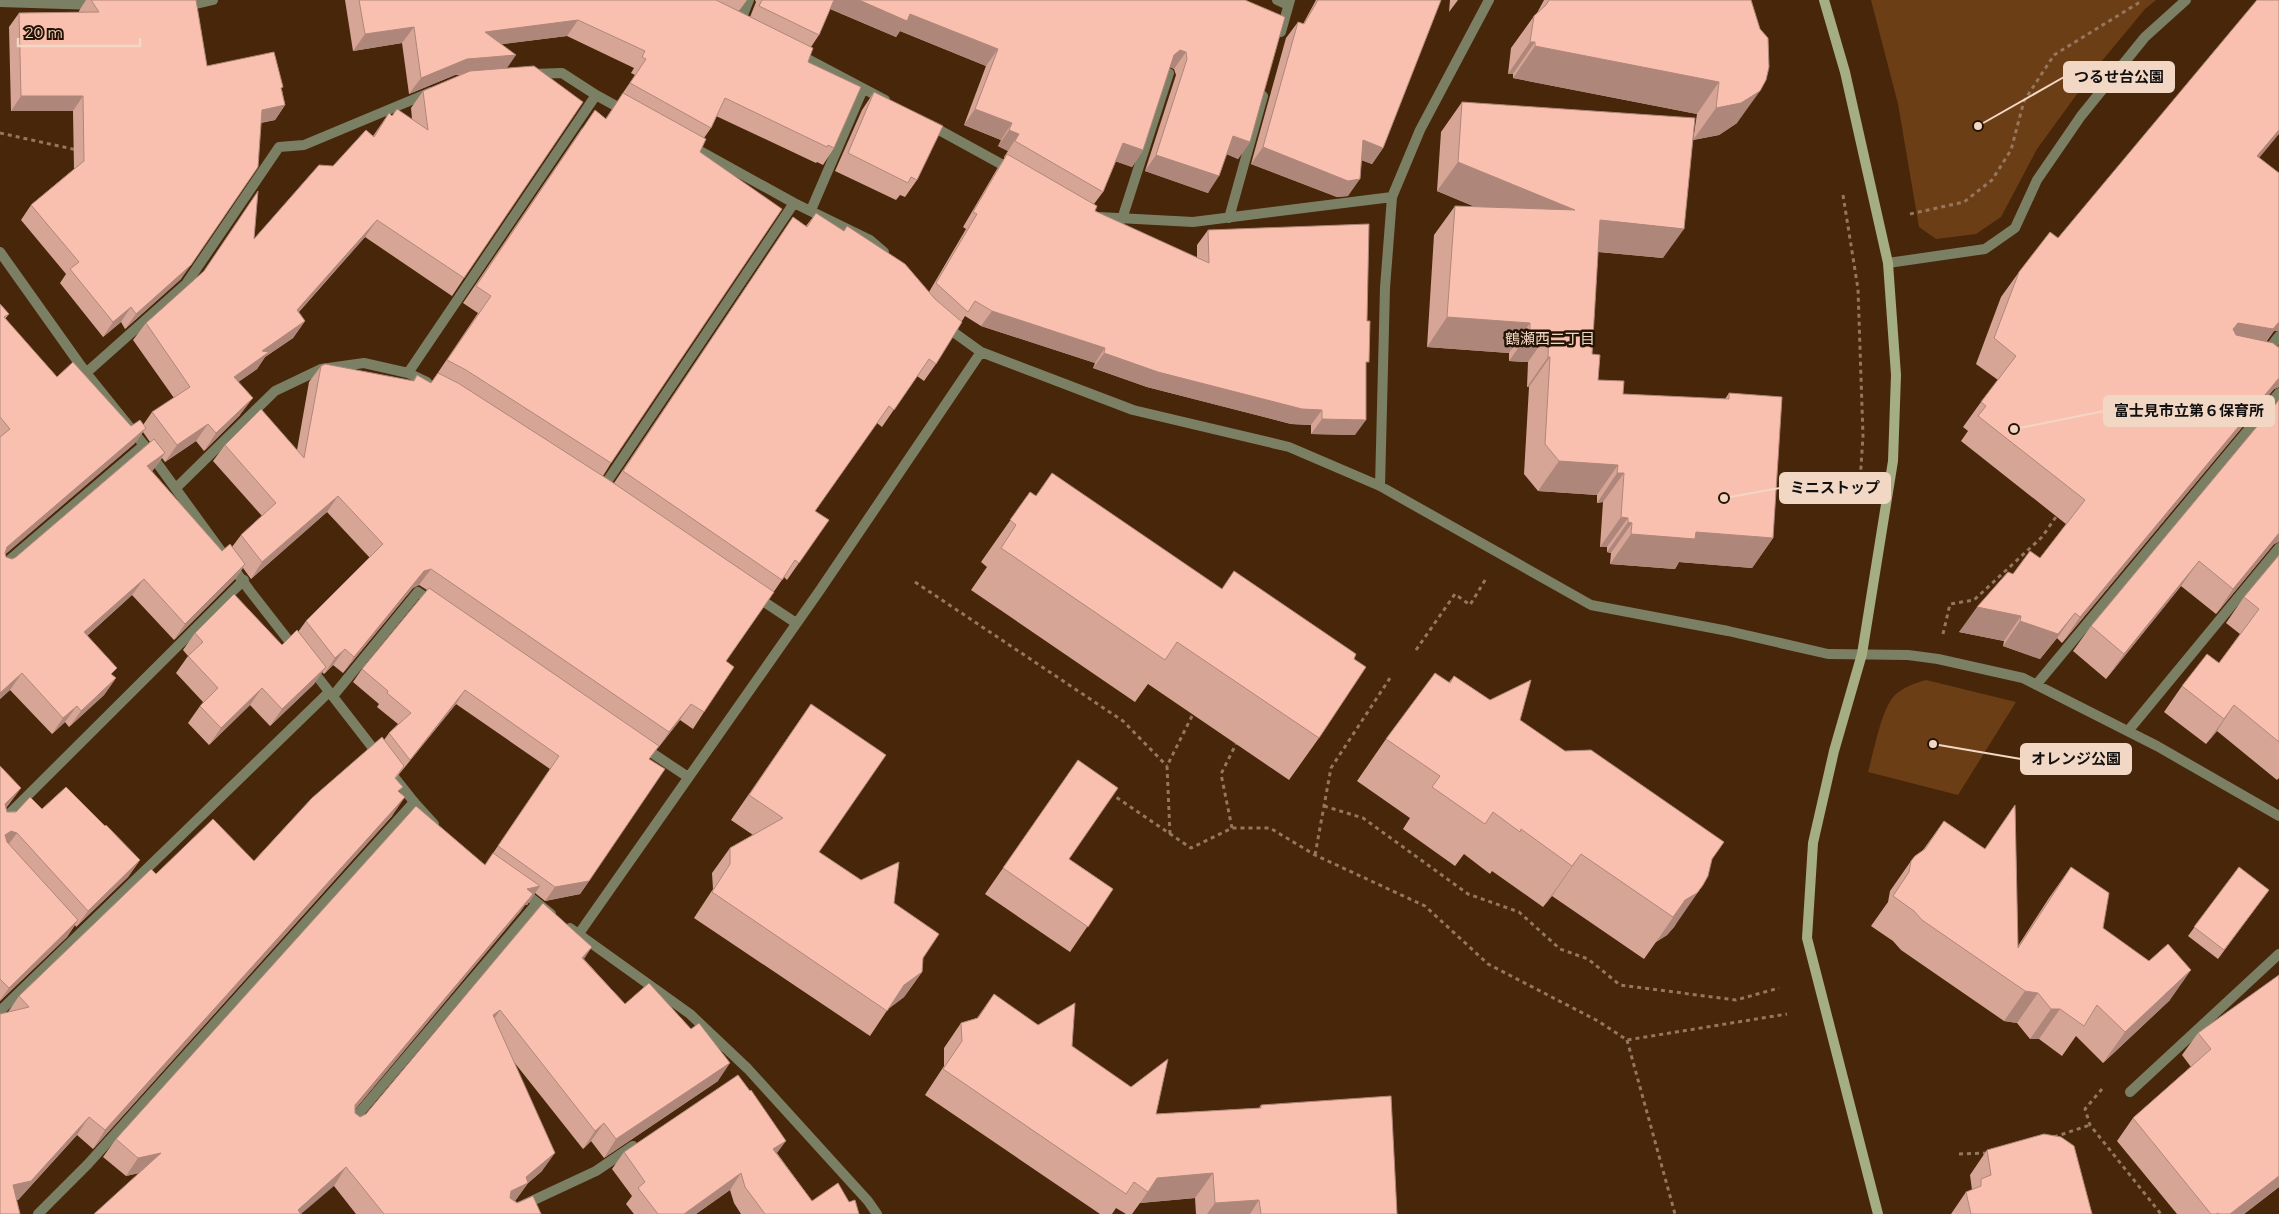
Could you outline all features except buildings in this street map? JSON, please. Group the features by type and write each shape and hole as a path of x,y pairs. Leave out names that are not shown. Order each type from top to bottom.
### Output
{"street":[{"path":"174,6 184,6 212,0"},
{"path":"739,26 749,0"},
{"path":"1276,0 1289,3 1278,41"},
{"path":"1380,486 1385,288 1392,197 1420,130 1489,0"},
{"path":"1824,0 1845,72 1888,263 1896,375 1893,461 1862,654 1834,751 1813,843 1807,938 1878,1214"},
{"path":"1888,263 1985,249 2015,228 2038,180 2081,116 2145,36 2186,0"},
{"path":"0,2 106,5"},
{"path":"790,50 896,107"},
{"path":"520,76 562,73 596,96 631,113"},
{"path":"1122,219 1168,73"},
{"path":"811,210 863,88"},
{"path":"1229,218 1265,88"},
{"path":"86,373 186,284 279,147 304,145 438,90"},
{"path":"408,373 596,96"},
{"path":"922,120 1021,175"},
{"path":"681,140 794,202 870,240 884,252 888,259"},
{"path":"1085,212 1093,217 1194,222 1392,197"},
{"path":"601,490 794,202"},
{"path":"0,252 86,373 144,445 244,580 414,802 439,829"},
{"path":"934,317 954,334 981,352 1133,410 1289,447 1380,486 1591,605 1728,631 1828,654 1908,655 1938,659 2022,678 2128,731 2279,816"},
{"path":"2258,362 2279,336"},
{"path":"578,935 796,623 981,352"},
{"path":"176,488 275,391 322,369 364,363 408,373 434,385"},
{"path":"2036,685 2279,392"},
{"path":"0,568 144,445"},
{"path":"2128,731 2279,548"},
{"path":"0,823 244,580"},
{"path":"744,588 796,623"},
{"path":"0,1011 73,935 331,694 418,592 443,609"},
{"path":"631,738 688,777"},
{"path":"38,1214 88,1164 414,802"},
{"path":"515,886 578,935 690,1014 868,1201 877,1214"},
{"path":"348,1128 537,902"},
{"path":"2130,1092 2279,954"},
{"path":"504,1214 596,1171 644,1139"}],"path":[{"path":"1910,214 1964,202 1992,180 2011,150 2024,101 2054,56 2143,0"},
{"path":"0,133 77,150 86,149"},
{"path":"1842,192 1858,289 1863,436 1860,486"},
{"path":"1938,659 1950,604 1974,600 2042,537 2062,505"},
{"path":"1416,650 1455,594 1470,605 1490,573"},
{"path":"915,582 1123,721 1167,766"},
{"path":"1315,855 1330,768 1390,678"},
{"path":"1170,834 1167,766 1193,714"},
{"path":"1232,828 1221,774 1236,744"},
{"path":"1105,790 1192,848 1232,828 1270,828 1315,855 1425,906 1488,964 1598,1021 1627,1040 1675,1214"},
{"path":"1324,806 1363,818 1468,894 1519,912 1560,949 1588,959 1620,985 1736,1000 1779,988"},
{"path":"1627,1040 1787,1014"},
{"path":"2053,1137 2090,1125"},
{"path":"1958,1154 1997,1152"}],"shaded area":[{"path":"1871,0 2156,0 2145,9 2096,68 2037,149 2001,217 1976,234 1936,239 1919,227 1898,104"},
{"path":"1926,680 2016,702 1958,795 1868,772 1878,731 1890,702 1902,690"}],"place":[{"name":"つるせ台公園","path":"1978,126"},
{"name":"富士見市立第６保育所","path":"2014,429"},
{"name":"ミニストップ","path":"1724,498"},
{"name":"オレンジ公園","path":"1933,744"}],"district":[{"name":"鶴瀬西二丁目","path":"1550,338"}]}
